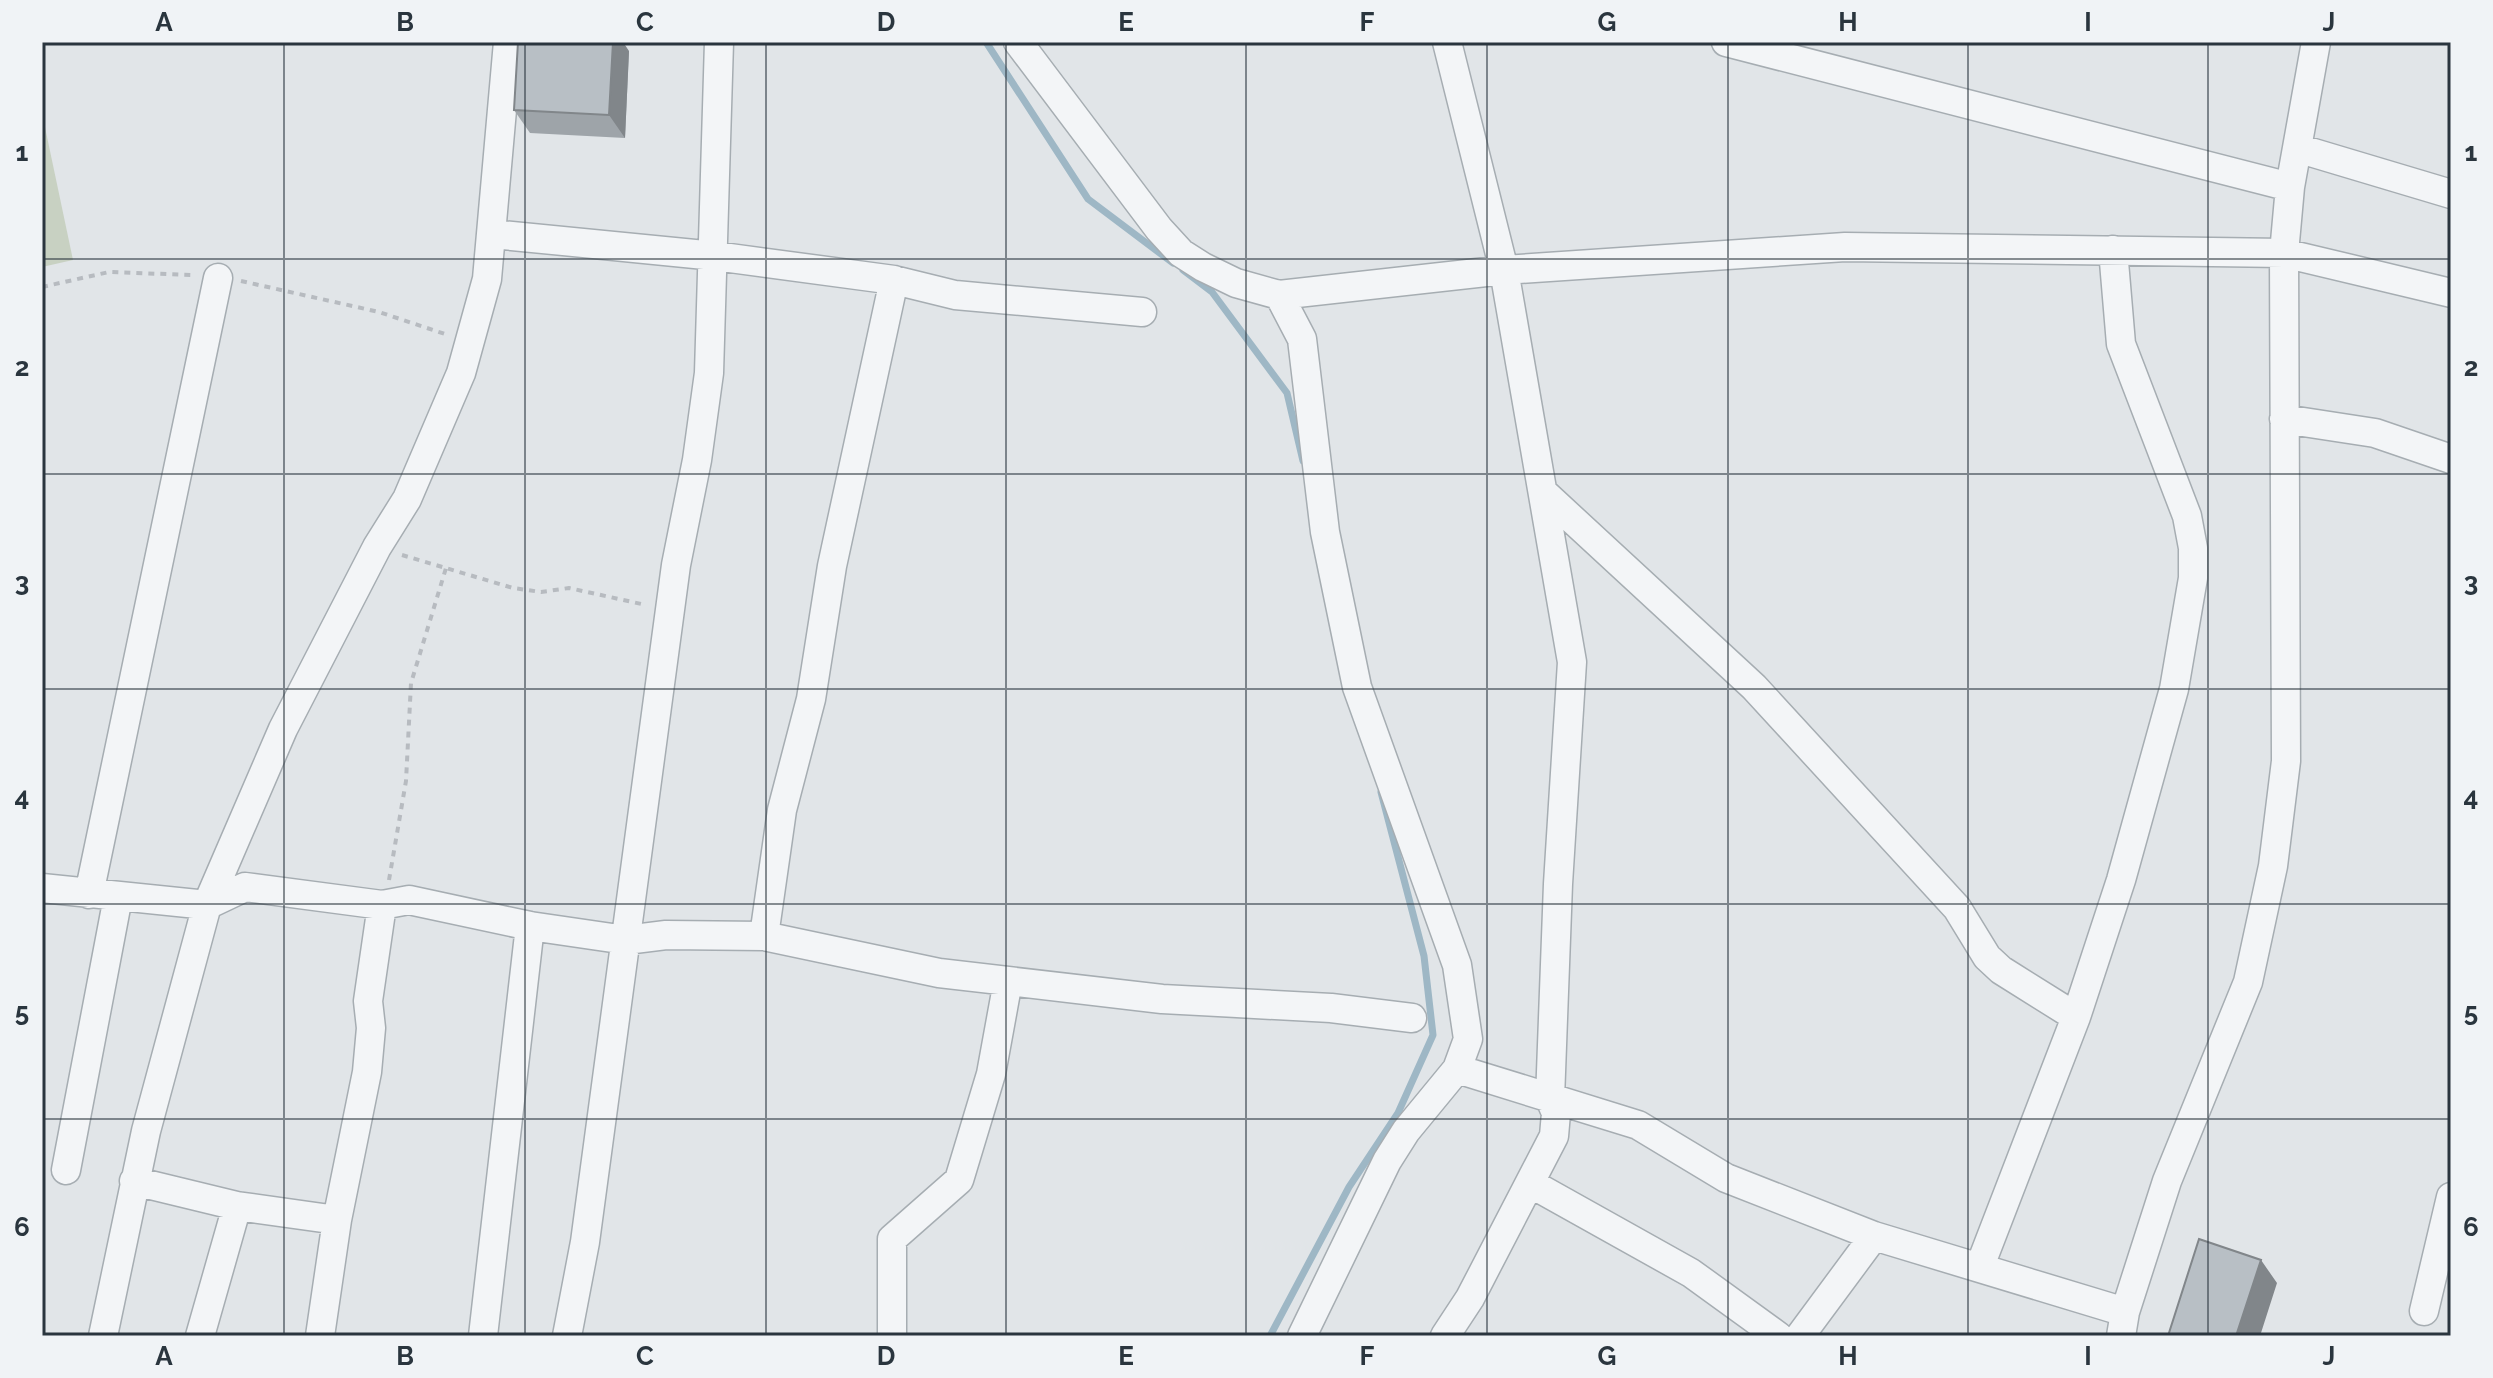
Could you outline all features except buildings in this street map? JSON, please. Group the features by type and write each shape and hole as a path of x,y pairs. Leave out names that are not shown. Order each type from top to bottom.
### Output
{"street":[{"path":"103,1336 134,1181 207,905 283,729 435,442 470,342 487,279 508,42"},
{"path":"567,1336 585,1242 672,611 709,373 715,256 719,42"},
{"path":"1018,42 1159,229 1181,253 1236,283 1279,295 1504,270 1845,247 2284,253 2451,293"},
{"path":"1445,1336 1470,1298 1554,1136 1556,1113 1550,1099 1558,884 1572,681 1545,494 1504,270 1447,42"},
{"path":"1726,42 2290,187"},
{"path":"1457,1069 1638,1125 1726,1178 1874,1236 1980,1266 2123,1324 2167,1181 2248,982 2273,866 2286,761 2284,253 2290,187 2316,42"},
{"path":"2297,148 2451,194"},
{"path":"492,234 715,256 894,280 955,295 1142,312"},
{"path":"1980,1266 2076,1017 2155,765 2174,689 2193,578 2193,548 2187,516 2121,344 2113,250"},
{"path":"89,894 218,278"},
{"path":"764,936 782,810 811,699 832,566 894,280"},
{"path":"1279,295 1302,339 1325,532 1357,687 1409,826 1462,987 1468,1039 1457,1069 1406,1131 1387,1161 1302,1336"},
{"path":"2284,419 2375,433 2451,459"},
{"path":"1545,494 1754,687 1957,908 1987,957 2001,970 2076,1017"},
{"path":"42,888 207,905 245,887 382,905 409,900 530,926 626,940 666,935 764,936 939,973 1162,999 1331,1008 1412,1018"},
{"path":"66,1170 118,897"},
{"path":"320,1336 337,1220 367,1072 371,1028 368,1001 382,905"},
{"path":"483,1336 530,926"},
{"path":"892,1336 892,1239 959,1180 991,1074 1008,981"},
{"path":"134,1181 237,1206 337,1220"},
{"path":"1530,1183 1691,1273 1778,1336"},
{"path":"2424,1311 2451,1197"},
{"path":"200,1336 237,1206"},
{"path":"1800,1336 1874,1236"}],"path":[{"path":"42,287 109,272 253,282 379,312 470,342"},
{"path":"377,547 513,588 541,592 569,588 672,611"},
{"path":"382,905 406,781 411,683 446,568"}],"green space":[{"path":"42,113 73,260 42,267"}],"waterway":[{"path":"986,42 1088,199 1173,263"},
{"path":"1183,270 1212,292 1287,393 1303,461"},
{"path":"1270,1336 1349,1187 1398,1113 1433,1035 1424,956 1381,792"}]}
